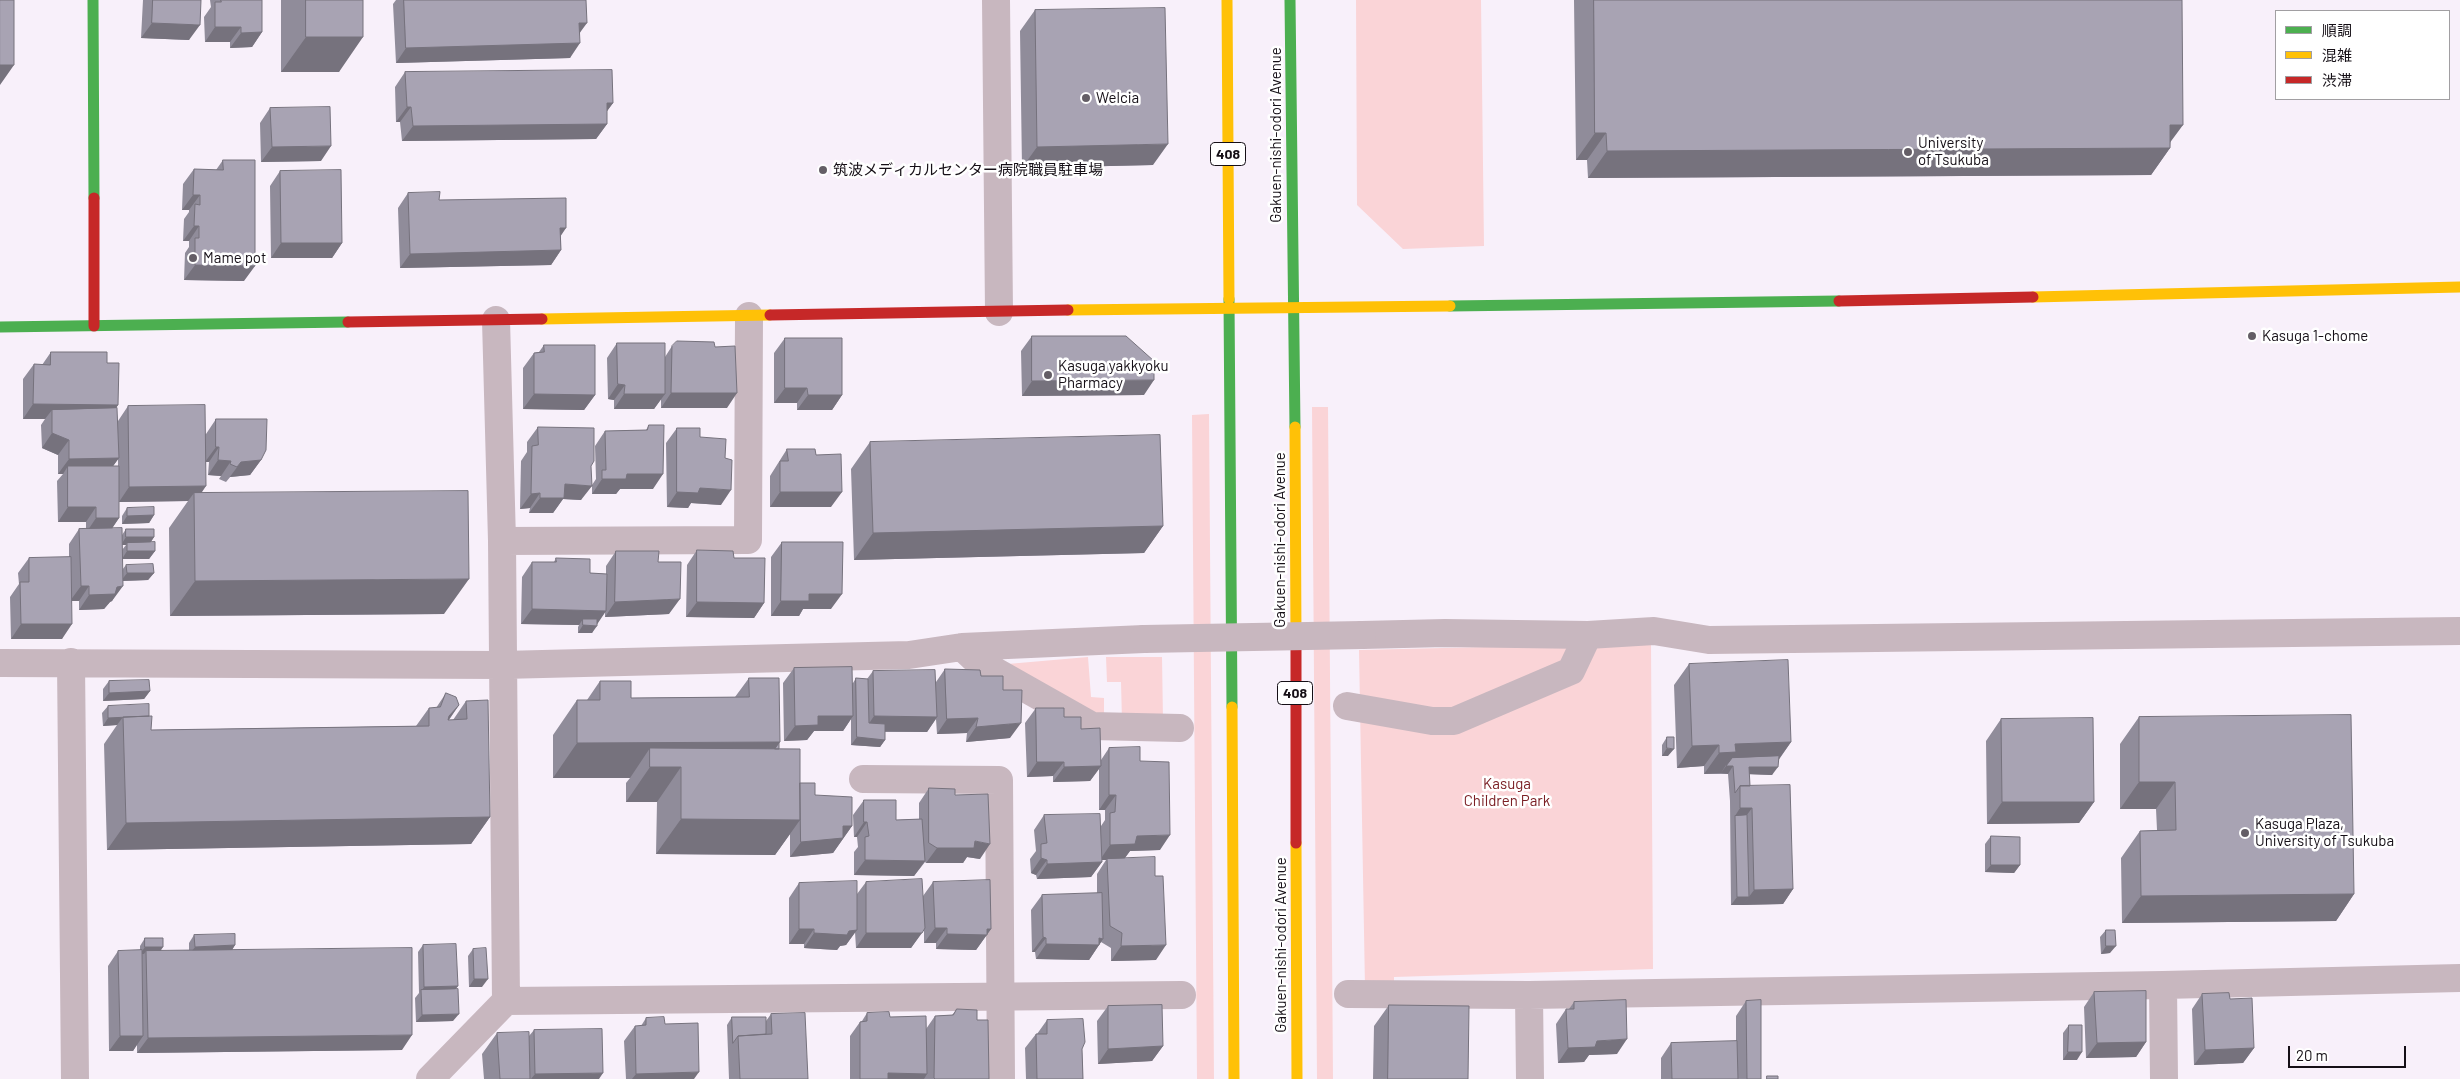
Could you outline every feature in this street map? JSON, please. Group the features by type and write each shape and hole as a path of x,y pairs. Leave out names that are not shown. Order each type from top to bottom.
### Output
{"main road":[{"path":"93,0 94,326"},
{"name":"408","path":"1227,0 1234,1079"},
{"name":"Gakuen-nishi-odori Avenue","path":"1290,0 1292,308 1295,406 1296,1079"},
{"path":"0,327 1229,308 1718,304 2460,286"}],"street":[{"path":"996,0 999,312"},
{"path":"502,541 748,540 749,316"},
{"path":"430,1079 506,1001 502,541 496,320"},
{"path":"0,663 502,665 909,655 962,647 1144,639 1445,633 1588,635 1654,631 1719,640 2460,630"},
{"path":"1347,706 1432,721 1454,721 1571,671 1588,635"},
{"path":"962,647 977,661 1092,726 1180,728"},
{"path":"71,662 75,1079"},
{"path":"863,779 999,780 1001,1079"},
{"path":"1348,994 1529,995 2163,985 2460,978"},
{"path":"2163,985 2164,1079"},
{"path":"506,1001 1182,995"},
{"path":"1529,995 1530,1079"}],"green space":[{"path":"1356,0 1481,0 1484,246 1403,249 1357,205"},
{"path":"1312,407 1328,407 1333,1079 1317,1079"},
{"path":"1209,414 1214,1079 1197,1079 1192,415"},
{"name":"Kasuga Children Park","path":"1651,643 1653,969 1394,977 1394,988 1365,988 1359,650"},
{"path":"1088,657 1091,697 1104,698 1104,718 996,665"},
{"path":"1106,657 1162,657 1163,721 1122,721 1121,682 1107,682"}],"building":[{"path":"0,0 14,0 14,65 0,65"},
{"path":"153,0 201,0 200,25 152,23"},
{"path":"221,0 262,0 262,32 241,33 241,27 215,27 215,2 221,2"},
{"path":"306,0 363,0 363,37 306,37"},
{"path":"404,0 586,0 587,23 579,23 580,43 406,48"},
{"path":"1594,0 2182,0 2183,125 2170,125 2170,148 1607,151 1606,133 1595,133"},
{"name":"Welcia","path":"1165,8 1168,144 1037,147 1035,10"},
{"path":"612,70 613,103 607,103 607,124 413,126 411,107 407,107 405,72"},
{"path":"330,107 331,146 272,147 270,108"},
{"path":"223,160 255,160 255,266 195,265 195,238 199,238 199,226 194,226 195,204 200,205 200,195 193,195 194,169 223,170"},
{"path":"341,170 342,243 281,243 280,171"},
{"path":"440,192 439,200 566,198 566,228 560,228 561,250 410,254 408,193"},
{"path":"1032,336 1126,336 1154,361 1154,380 1032,381"},
{"path":"785,338 842,338 842,395 808,395 807,388 785,388"},
{"path":"677,341 714,342 715,347 735,346 737,393 671,393 672,346"},
{"path":"617,343 665,343 665,394 624,394 625,385 618,384"},
{"path":"544,345 595,345 595,395 534,394 534,353 544,352"},
{"path":"51,352 107,352 107,363 119,363 118,405 33,404 34,364 50,365"},
{"path":"205,405 206,486 129,487 128,406"},
{"path":"117,408 119,458 69,459 69,440 52,433 52,410"},
{"path":"216,419 267,419 266,450 261,460 241,462 237,467 230,464 231,461 218,460 219,447 216,447"},
{"path":"649,425 664,425 663,474 627,474 626,479 602,479 602,470 606,470 605,431 647,430"},
{"path":"538,427 594,428 594,461 591,466 592,486 565,484 564,498 540,498 540,493 531,494 532,446 538,445"},
{"path":"677,428 700,428 700,437 726,439 725,458 732,460 731,490 700,488 698,493 677,492"},
{"path":"1160,435 1163,526 873,533 870,442"},
{"path":"787,449 815,449 816,455 841,454 842,492 780,492 780,461 788,461"},
{"path":"68,466 119,466 119,518 96,518 96,507 68,507"},
{"path":"468,491 469,579 195,581 194,493"},
{"path":"154,507 154,515 127,516 127,508"},
{"path":"122,528 123,586 117,587 115,594 89,595 89,586 81,586 79,529"},
{"path":"126,529 154,529 154,537 126,537"},
{"path":"155,542 155,551 127,551 127,543"},
{"path":"782,542 843,542 842,594 809,594 809,601 781,601"},
{"path":"697,550 733,551 734,558 765,558 764,603 697,602"},
{"path":"616,551 659,551 658,562 681,562 680,599 615,602"},
{"path":"71,557 72,624 21,624 20,582 29,582 29,558"},
{"path":"556,558 590,559 590,573 607,574 606,611 532,609 532,562 556,562"},
{"path":"153,564 154,573 127,573 126,565"},
{"path":"583,619 597,619 597,626 583,625"},
{"path":"1788,660 1791,742 1735,744 1736,752 1719,753 1719,745 1692,746 1689,664"},
{"path":"852,667 853,716 818,716 818,725 795,726 794,668"},
{"path":"945,669 980,670 981,676 1003,676 1003,690 1022,690 1021,723 976,727 978,718 947,719"},
{"path":"935,670 937,717 874,716 873,671"},
{"path":"749,678 779,678 780,742 577,743 577,700 600,700 600,681 631,681 631,698 749,697"},
{"path":"856,678 868,679 869,723 885,724 885,740 857,737"},
{"path":"149,680 150,691 109,693 109,681"},
{"path":"446,693 456,697 459,705 449,716 448,720 467,719 466,701 488,700 490,817 126,823 123,717 152,716 151,730 429,726 429,708 440,707"},
{"path":"149,704 149,716 108,718 108,706"},
{"path":"1036,708 1064,708 1064,717 1081,717 1081,729 1100,728 1101,766 1064,767 1064,762 1037,762"},
{"name":"Kasuga Plaza, University of Tsukuba","path":"2351,715 2354,894 2141,896 2140,831 2176,830 2175,782 2139,782 2139,717"},
{"path":"2093,718 2094,802 2002,802 2001,719"},
{"path":"1667,737 1674,737 1674,749 1667,748"},
{"path":"1140,747 1140,761 1169,762 1170,835 1137,836 1135,844 1110,845 1110,813 1115,812 1116,795 1109,795 1109,748"},
{"path":"650,748 800,749 800,820 681,819 681,767 650,767"},
{"path":"1779,756 1778,767 1749,767 1750,786 1740,786 1735,793 1733,766 1726,766 1732,758"},
{"path":"800,783 815,783 815,795 852,797 852,826 843,826 843,838 801,842"},
{"path":"1790,785 1793,889 1754,890 1752,808 1740,808 1740,786"},
{"path":"929,788 955,789 955,795 988,794 990,844 975,841 974,848 937,848 929,843"},
{"path":"864,800 896,800 896,820 922,819 925,861 865,860 865,837 869,836 867,822 864,822"},
{"path":"1100,814 1102,862 1047,864 1047,860 1041,858 1041,844 1047,843 1044,815"},
{"path":"1747,815 1749,897 1737,897 1735,816"},
{"path":"1991,836 2020,837 2020,865 1991,865"},
{"path":"1155,857 1155,876 1163,876 1166,945 1121,946 1122,933 1110,926 1107,859"},
{"path":"922,879 925,928 922,933 866,933 866,882"},
{"path":"990,880 991,929 987,929 987,935 947,934 947,928 935,928 933,882"},
{"path":"857,881 857,930 849,931 847,935 814,933 814,929 799,929 799,883"},
{"path":"1102,893 1103,939 1099,938 1099,945 1046,944 1046,938 1043,937 1042,895"},
{"path":"2106,930 2115,930 2116,946 2106,946"},
{"path":"235,934 235,945 195,947 194,935"},
{"path":"145,938 163,938 163,947 145,947"},
{"path":"456,944 458,986 424,987 423,945"},
{"path":"412,948 412,1035 148,1038 146,951"},
{"path":"486,948 488,979 474,979 473,949"},
{"path":"142,950 143,1036 120,1036 118,951"},
{"path":"458,989 459,1014 422,1015 421,990"},
{"path":"2146,991 2146,1042 2097,1043 2094,992"},
{"path":"2229,993 2230,999 2252,998 2254,1048 2205,1050 2202,994"},
{"path":"1626,1000 1627,1039 1597,1041 1595,1047 1568,1048 1566,1009 1574,1009 1574,1002"},
{"path":"1761,1000 1761,1079 1747,1079 1746,1001"},
{"path":"1162,1005 1163,1046 1108,1049 1108,1006"},
{"path":"1389,1005 1469,1006 1468,1079 1388,1079"},
{"path":"957,1009 977,1010 977,1020 988,1020 989,1079 934,1078 935,1016 953,1015"},
{"path":"889,1012 890,1017 926,1016 927,1074 888,1073 888,1079 860,1079 860,1022 867,1021 867,1013"},
{"path":"805,1013 808,1079 740,1079 738,1036 772,1034 771,1014"},
{"path":"664,1017 665,1024 698,1023 699,1072 636,1074 635,1026 646,1025 646,1018"},
{"path":"732,1017 766,1017 766,1034 738,1036 733,1043"},
{"path":"1083,1019 1085,1042 1082,1049 1083,1079 1037,1079 1036,1034 1047,1034 1047,1020"},
{"path":"2069,1025 2082,1025 2082,1052 2068,1052"},
{"path":"602,1029 603,1073 535,1074 534,1030"},
{"path":"529,1032 530,1079 500,1079 497,1033"},
{"path":"1737,1041 1738,1079 1672,1079 1671,1043"},
{"path":"1767,1076 1778,1076 1778,1079 1767,1079"}],"traffic: fast":[{"path":"93,0 94,198"},
{"path":"1290,0 1295,427"},
{"path":"1229,299 1232,707"},
{"path":"1450,306 1839,301"},
{"path":"0,327 348,322"}],"traffic: slow":[{"path":"1227,0 1229,299"},
{"path":"2033,297 2460,287"},
{"path":"1068,310 1450,306"},
{"path":"542,319 770,315"},
{"path":"1295,427 1296,640"},
{"path":"1232,707 1234,1079"},
{"path":"1296,843 1297,1079"}],"traffic: jam":[{"path":"94,198 94,326"},
{"path":"1839,301 2033,297"},
{"path":"770,315 1068,310"},
{"path":"348,322 542,319"},
{"path":"1296,640 1296,843"}],"place":[{"name":"Welcia","path":"1086,98"},
{"name":"University of Tsukuba","path":"1908,152"},
{"name":"筑波メディカルセンター病院職員駐車場","path":"823,170"},
{"name":"Mame pot","path":"193,258"},
{"name":"Kasuga 1-chome","path":"2252,336"},
{"name":"Kasuga yakkyoku Pharmacy","path":"1048,375"},
{"name":"Kasuga Plaza, University of Tsukuba","path":"2245,833"}]}
